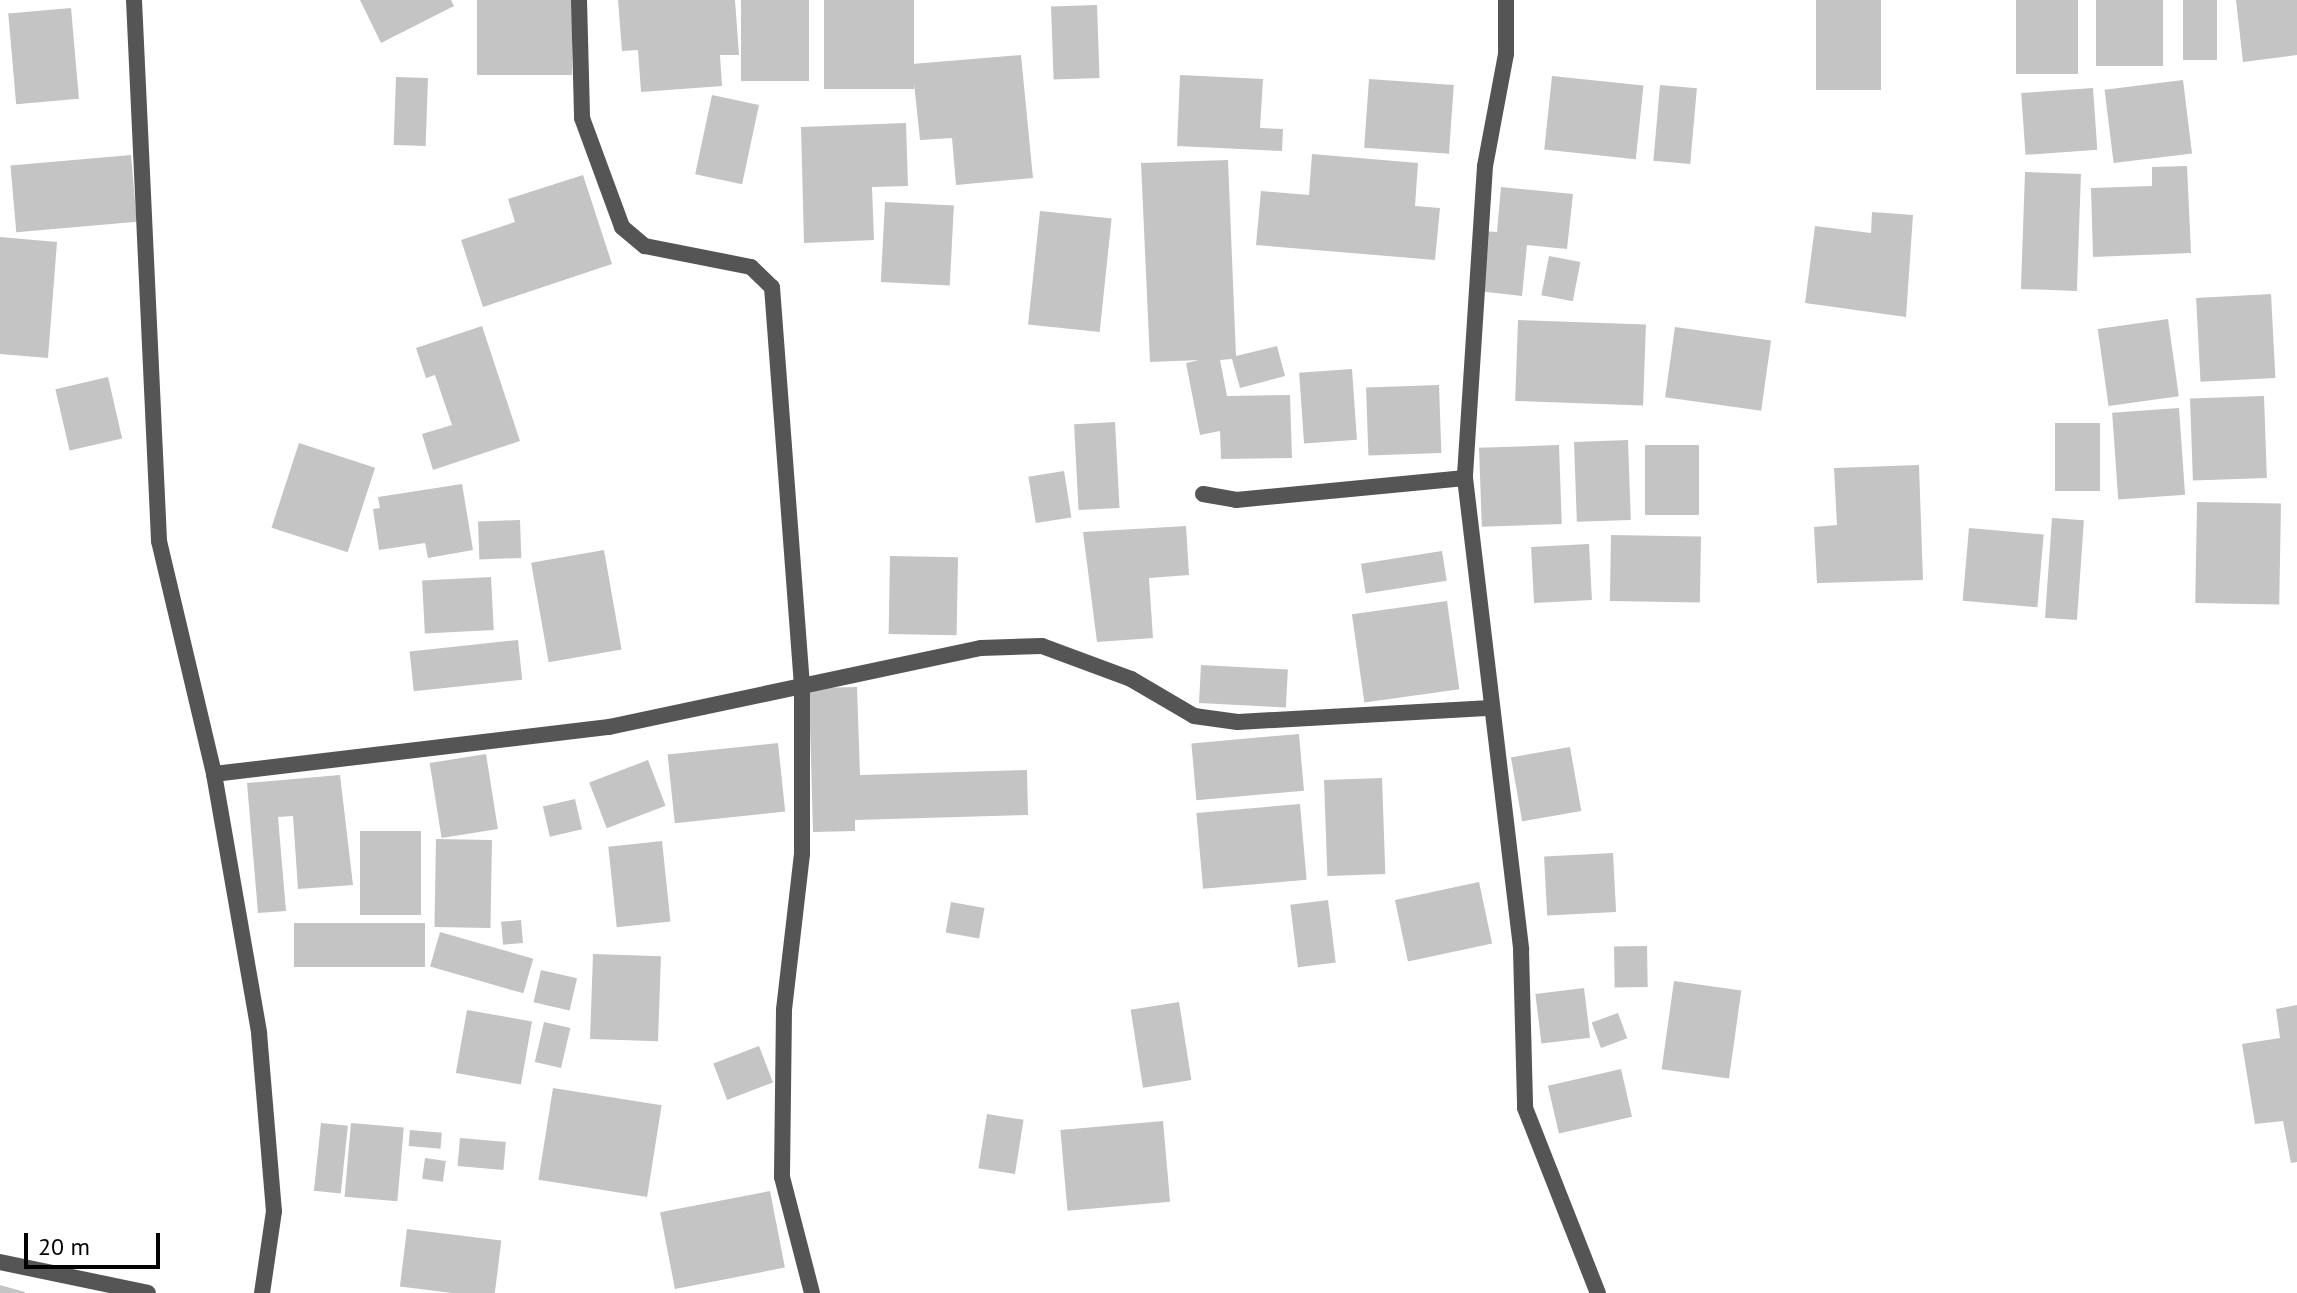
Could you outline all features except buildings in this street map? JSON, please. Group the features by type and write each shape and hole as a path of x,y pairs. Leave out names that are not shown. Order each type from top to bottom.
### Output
{"street":[{"path":"134,0 159,541 214,774 271,1137 274,1211 262,1293"},
{"path":"579,0 582,118 622,227 645,246 751,267 772,287 802,682 802,854 784,1010 782,1177 812,1293"},
{"path":"1506,0 1506,54 1485,166 1465,478 1521,950 1525,1108 1598,1293"},
{"path":"1203,494 1236,500 1465,478"},
{"path":"214,774 609,727 802,682 981,648 1042,646 1131,679 1194,716 1302,720 1491,708"},
{"path":"0,1262 148,1293"}]}
